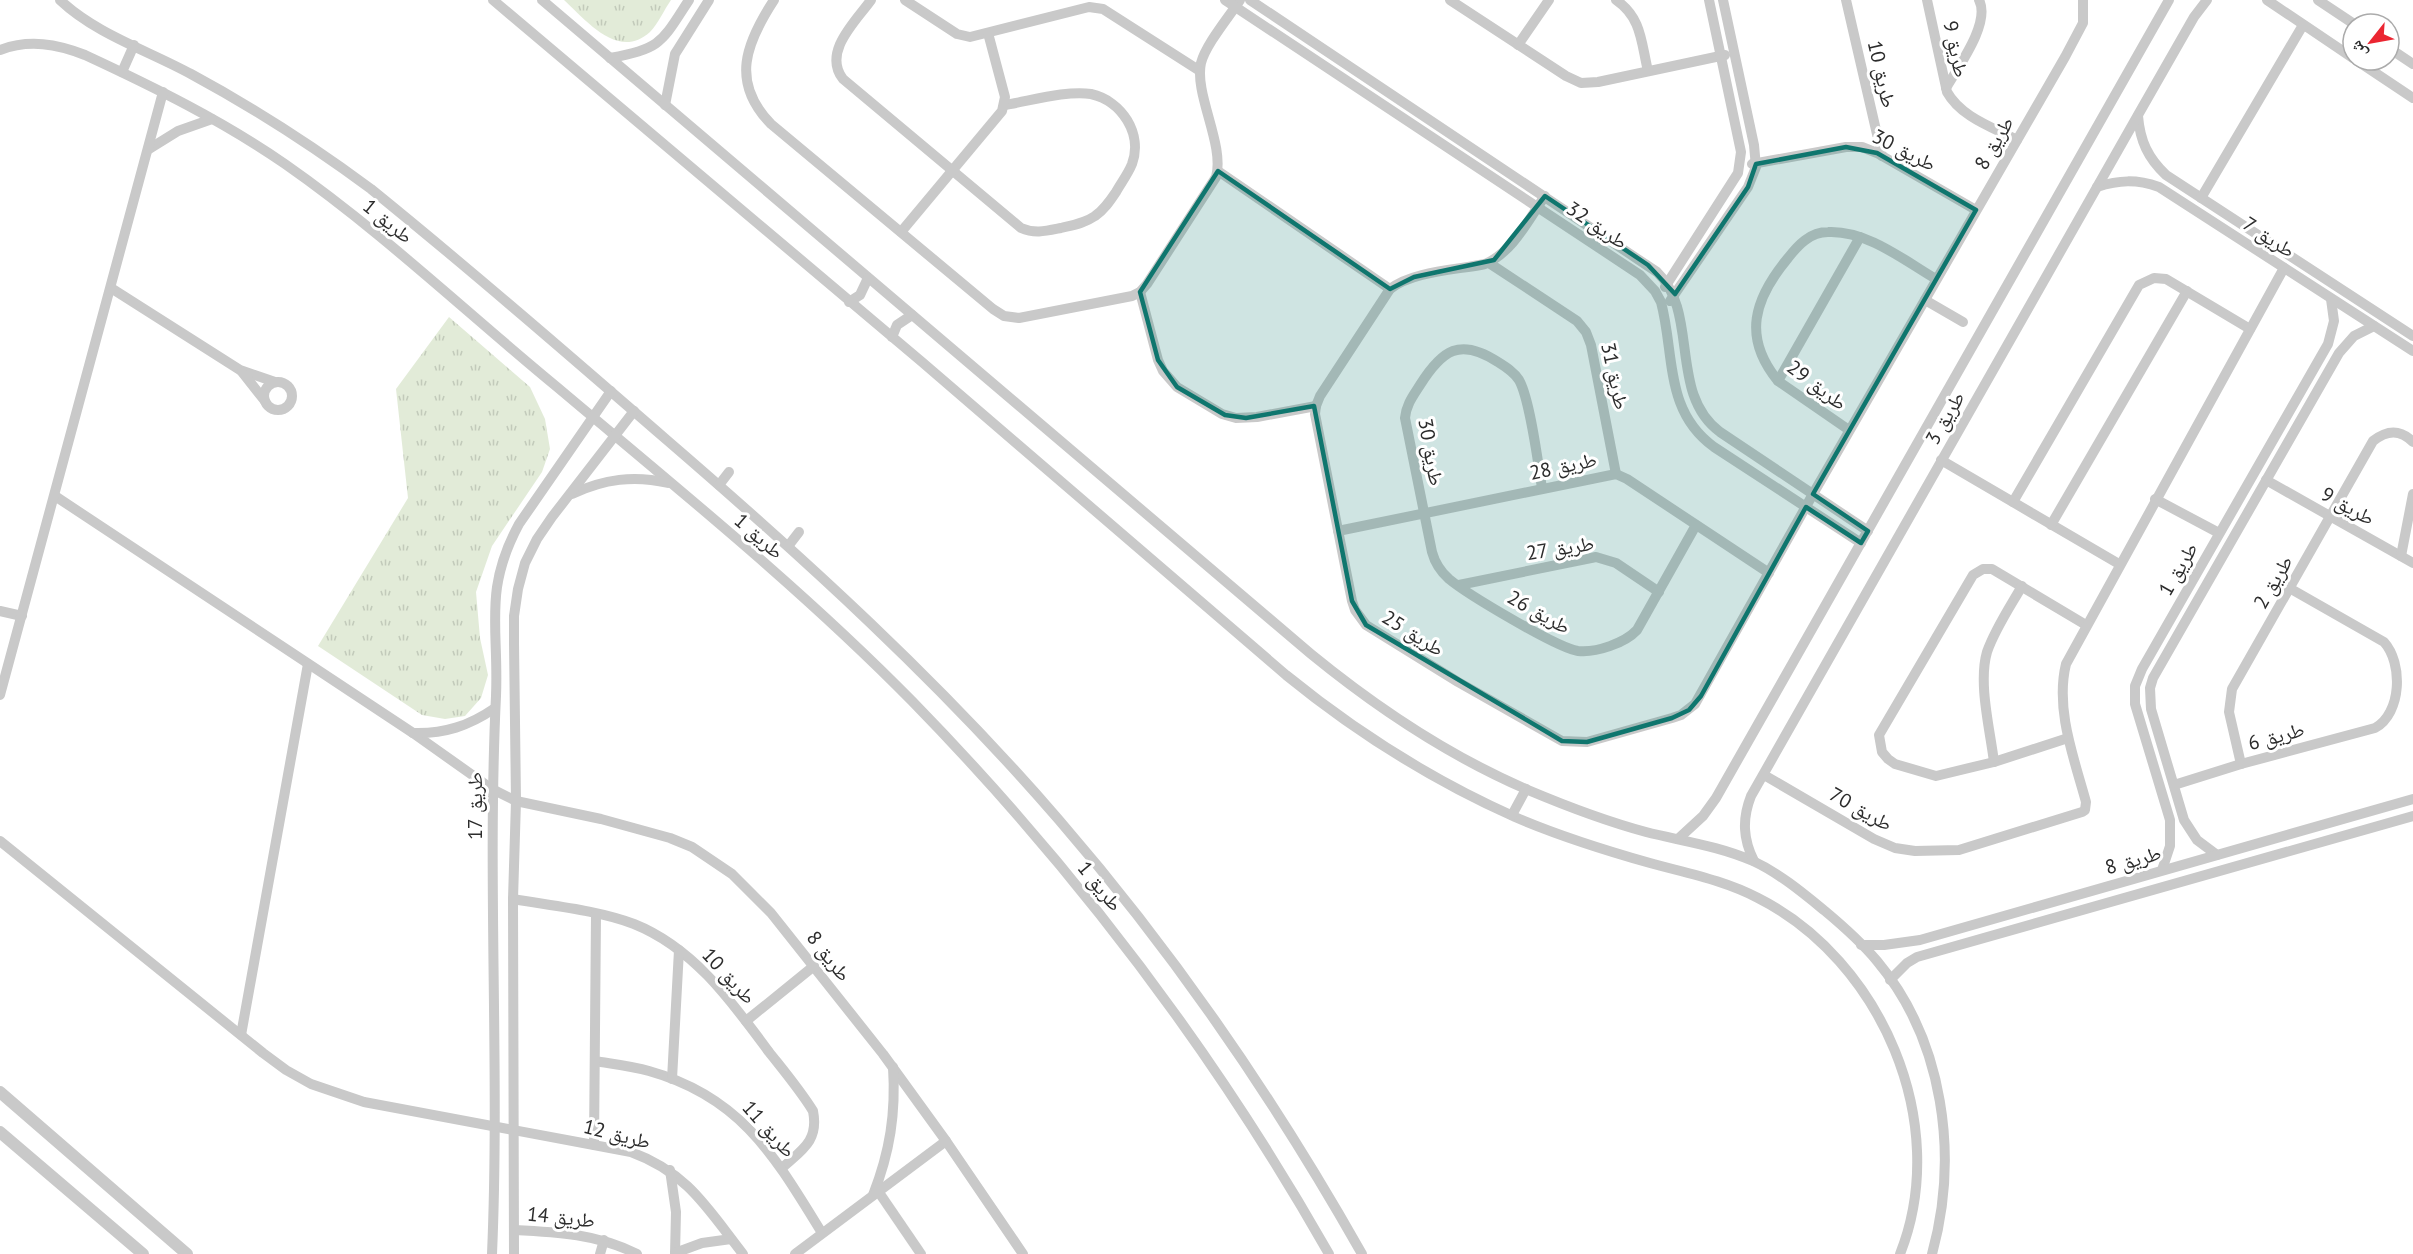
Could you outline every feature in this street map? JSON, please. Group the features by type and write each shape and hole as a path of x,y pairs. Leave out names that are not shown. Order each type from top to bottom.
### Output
{"street":[{"name":"طريق 1","path":"60,0 91,23 235,98 314,147 343,168 398,211 634,411 789,545 883,633 1057,817 1174,963 1269,1099 1311,1165 1362,1254"},
{"path":"493,0 892,337 1306,692 1363,733 1415,766 1512,815 1601,849 1732,886 1758,898 1806,930 1845,969 1872,1004 1901,1064 1911,1100 1916,1138 1916,1175 1911,1212 1900,1254"},
{"path":"542,0 1329,669 1424,735 1526,789 1615,823 1729,852 1754,861 1811,899 1862,945 1877,961 1913,1019 1924,1045 1940,1099 1945,1165 1944,1187 1938,1232 1932,1254"},
{"path":"610,58 639,52 657,44 689,0"},
{"path":"665,105 675,54 709,0"},
{"path":"774,0 753,35 747,50 746,74 752,97 759,111 771,124 993,309 1011,318 1132,296 1140,292 1208,192 1218,171 1200,71 1203,57 1238,3"},
{"path":"871,0 839,45 836,55 839,74 1014,224 1029,232 1040,232 1084,222 1103,210 1128,172 1134,154 1134,134 1122,112 1102,98 1090,94 1074,94 1005,105"},
{"path":"904,0 957,34 970,37 1074,11 1096,8 1110,12 1200,71"},
{"name":"طريق 32","path":"1225,0 1238,3 1640,275 1658,297 1663,311 1678,398 1688,421 1714,447 1860,543"},
{"name":"طريق 32","path":"1250,0 1648,265 1667,283 1674,296 1693,395 1703,416 1720,432 1868,531"},
{"path":"1518,45 1549,0"},
{"path":"1616,0 1635,17 1648,71"},
{"path":"1658,297 1740,166 1741,152 1709,0"},
{"path":"1663,311 1748,186 1756,164 1723,0"},
{"name":"طريق 10","path":"1846,0 1882,156"},
{"name":"طريق 9","path":"1927,0 1946,88 1958,108 2017,140"},
{"path":"1946,88 1980,28 1982,16 1978,0"},
{"name":"طريق 8","path":"1813,494 2079,31 2085,14 2084,0"},
{"name":"طريق 3","path":"1678,839 1703,816 1716,798 2169,0"},
{"name":"طريق 3","path":"1754,861 1746,841 1745,818 1751,796 2194,17 2207,0"},
{"path":"2266,0 2341,50"},
{"path":"2318,0 2341,15"},
{"path":"1455,1 1518,45 1581,83 1598,82 1734,53"},
{"path":"2201,198 2303,25"},
{"path":"901,232 998,117 1005,105 1005,97 988,33"},
{"name":"طريق 1","path":"0,50 16,45 51,44 69,48 163,92 286,165 358,219 615,436 818,612 911,700 1043,845 1143,969 1225,1085 1288,1183 1329,1254"},
{"path":"122,72 134,45"},
{"path":"2374,72 2413,98"},
{"path":"0,695 163,92"},
{"name":"طريق 7","path":"2138,115 2139,132 2145,149 2166,175 2413,336"},
{"path":"149,149 178,131 212,119"},
{"name":"طريق 30","path":"1740,166 1846,147 1862,147 1976,210"},
{"path":"1218,171 1390,289"},
{"name":"طريق 7","path":"2097,187 2127,180 2142,181 2159,187 2413,351"},
{"path":"1140,292 1158,360 1163,371 1177,387 1221,414 1236,418 1316,406 1390,289 1414,277 1489,263 1502,255 1509,247 1545,196"},
{"name":"طريق 29","path":"1849,430 1778,381 1764,360 1755,331 1756,314 1761,298 1782,265 1804,240 1832,231 1860,237 1936,279"},
{"path":"1778,381 1860,237"},
{"name":"طريق 31","path":"1489,263 1577,321 1586,332 1591,345 1616,474"},
{"path":"2086,625 1992,569 1983,569 1973,575 1879,735 1882,752 1895,764 1936,776 1994,762 2068,738 2062,690 2066,664 2284,268"},
{"path":"849,302 860,295 868,278"},
{"path":"2013,502 2139,285 2146,280 2160,278 2187,291 2250,329"},
{"path":"111,288 240,370 283,383 291,390 289,406 285,409 274,410 240,370"},
{"path":"2051,525 2187,291"},
{"name":"طريق 1","path":"2162,870 2170,846 2170,820 2135,704 2135,686 2142,669 2328,344 2334,321 2331,299"},
{"path":"1925,300 1963,322"},
{"path":"892,337 897,325 912,315"},
{"name":"طريق 1","path":"2217,855 2206,849 2190,831 2151,709 2150,688 2153,678 2339,353 2354,336 2374,326"},
{"name":"طريق 30","path":"1423,513 1406,425 1406,411 1437,360 1450,351 1458,349 1476,350 1486,354 1508,368 1518,378 1525,398 1542,488"},
{"path":"265,401 266,389 275,382"},
{"name":"طريق 17","path":"492,1254 495,1126 492,789 496,665 494,610 500,565 519,524 610,391"},
{"name":"طريق 25","path":"1316,406 1352,602 1366,625 1519,718 1570,743 1582,743 1609,736 1672,718 1689,710 1701,696 1813,494"},
{"name":"طريق 17","path":"514,1254 513,899 516,801 514,634 518,589 525,563 537,539 634,411"},
{"name":"طريق 2","path":"2241,764 2229,709 2232,689 2291,589 2373,441 2390,432 2399,433 2413,442"},
{"path":"1941,460 2119,564"},
{"path":"719,485 729,472"},
{"name":"طريق 28","path":"1338,531 1616,474 1769,573"},
{"path":"569,495 599,483 630,478 651,479 671,484"},
{"name":"طريق 9","path":"2266,480 2413,563"},
{"path":"2401,556 2413,494"},
{"name":"طريق 8","path":"55,496 412,733 492,789 516,801 635,828 692,848 713,860 744,885 771,913 814,966 946,1141 1023,1254"},
{"path":"2155,499 2219,533"},
{"name":"طريق 26","path":"1423,513 1434,559 1443,573 1458,585 1564,647 1584,651 1624,640 1634,634 1696,525"},
{"path":"789,545 799,532"},
{"name":"طريق 27","path":"1458,585 1596,557 1616,563 1659,592"},
{"path":"1994,762 1984,684 1985,662 1992,640 2022,586"},
{"name":"طريق 6","path":"2174,785 2241,764 2375,728 2386,720 2393,707 2397,667 2390,649 2384,642 2291,589"},
{"path":"0,611 22,616"},
{"path":"241,1035 308,664"},
{"path":"412,733 435,733 456,729 483,717 495,708"},
{"name":"طريق 70","path":"1764,775 1874,839 1895,848 1915,851 1959,850 2085,810 2086,802 2068,738"},
{"path":"1512,815 1526,789"},
{"name":"طريق 8","path":"1862,945 1884,945 1920,940 2413,799"},
{"name":"طريق 8","path":"1890,980 1907,963 1928,954 2413,816"},
{"name":"طريق 12","path":"0,841 241,1035 286,1070 311,1084 364,1102 631,1152 670,1170 697,1194 743,1254"},
{"name":"طريق 10","path":"513,899 596,914 633,924 657,935 680,950 715,983 746,1020 813,1111 816,1122 814,1134 808,1144 782,1168"},
{"path":"594,1145 596,914"},
{"path":"672,1078 680,950"},
{"path":"746,1020 814,966"},
{"name":"طريق 11","path":"595,1061 648,1070 672,1078 696,1089 735,1115 762,1142 782,1168 822,1233"},
{"path":"875,1193 885,1162 894,1119 892,1067"},
{"path":"0,1092 187,1254"},
{"path":"0,1132 142,1254"},
{"path":"795,1254 946,1141"},
{"path":"670,1170 676,1212 675,1254 702,1243 731,1239"},
{"path":"875,1193 921,1254"},
{"name":"طريق 14","path":"514,1230 573,1233 604,1240 637,1254"},
{"path":"600,1254 604,1240"}],"highlighted area":[{"path":"1846,147 1877,153 1976,210 1813,494 1868,531 1861,543 1806,507 1701,696 1689,710 1672,718 1587,742 1562,741 1366,625 1352,601 1314,406 1246,418 1225,415 1177,387 1158,360 1140,292 1218,171 1390,289 1414,277 1494,260 1545,196 1648,265 1675,294 1748,187 1756,164"}],"green space":[{"path":"564,0 671,0 650,32 638,40 626,42 615,40 592,27"},
{"path":"449,317 530,387 545,419 550,449 542,472 492,546 476,592 480,638 488,675 481,698 465,716 445,719 422,715 318,646 408,498 396,389"}]}
